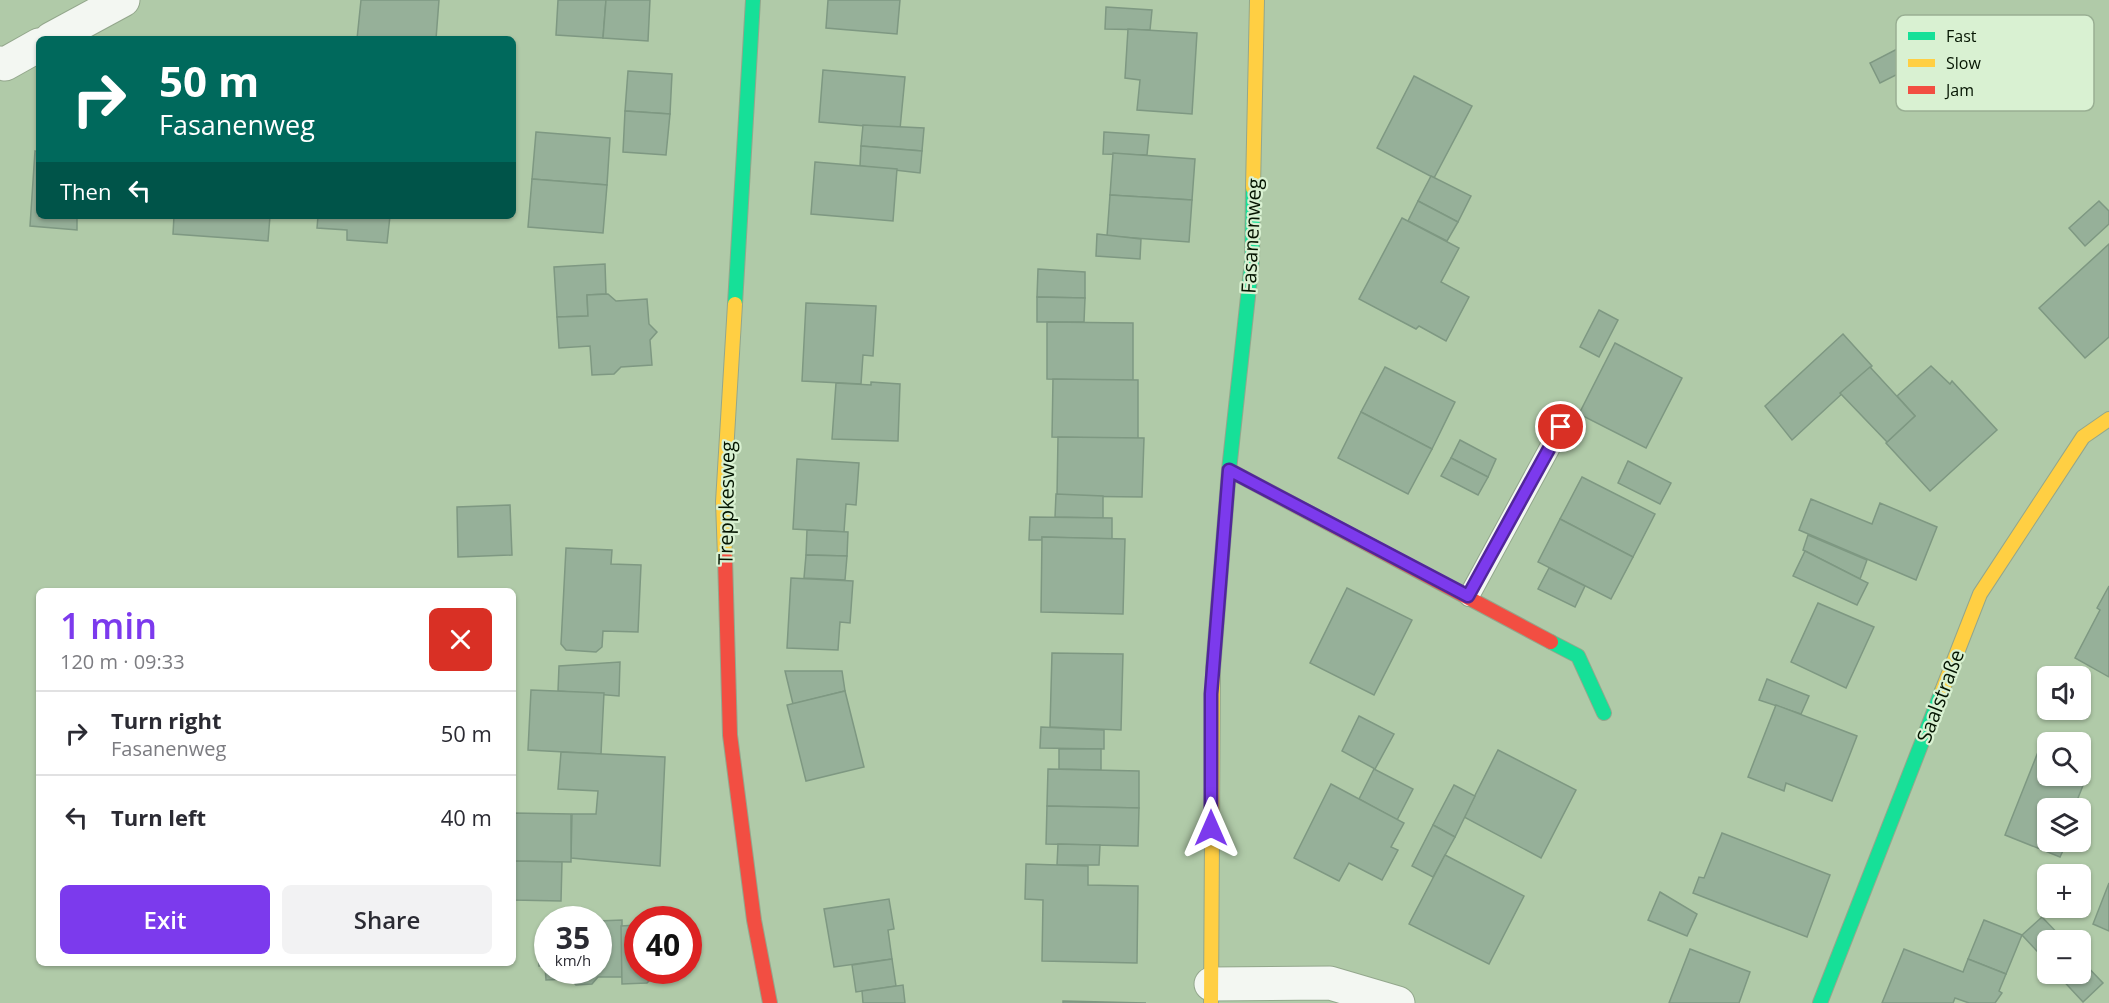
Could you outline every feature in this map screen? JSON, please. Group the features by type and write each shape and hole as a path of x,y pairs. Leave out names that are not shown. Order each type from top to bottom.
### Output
{"street":[{"path":"57,36 123,0"},
{"name":"Treppkesweg","path":"753,0 723,502 730,735 754,921 770,1003"},
{"name":"Fasanenweg","path":"1257,0 1252,260 1229,470 1211,694 1211,994 1330,983 1398,1003"},
{"path":"0,63 5,64 36,47"},
{"name":"Saalstraße","path":"1820,1003 1980,594 2083,436 2109,419"},
{"path":"1229,470 1578,656 1604,713"}],"lane":[{"path":"1468,596 1561,427"}],"building":[{"path":"361,0 439,0 436,36 357,36"},
{"path":"558,0 606,0 603,38 556,35"},
{"path":"606,0 650,0 648,41 603,38"},
{"path":"828,0 900,0 897,34 826,28"},
{"path":"1106,7 1152,10 1150,30 1105,29"},
{"path":"1128,29 1197,33 1192,114 1137,110 1140,80 1125,78"},
{"path":"1896,50 1896,75 1880,83 1870,63"},
{"path":"823,70 905,77 900,129 819,122"},
{"path":"628,71 672,74 670,114 625,111"},
{"path":"1414,76 1472,106 1434,178 1377,148"},
{"path":"625,111 670,114 666,155 623,152"},
{"path":"863,125 924,128 922,151 861,146"},
{"path":"536,132 610,138 607,185 532,179"},
{"path":"1104,132 1149,135 1147,155 1103,154"},
{"path":"861,146 922,151 920,173 860,166"},
{"path":"35,151 36,219 77,219 77,230 30,226"},
{"path":"1113,153 1195,159 1192,200 1110,195"},
{"path":"815,162 897,169 893,221 811,214"},
{"path":"1431,176 1471,196 1458,222 1418,201"},
{"path":"532,179 607,185 603,233 528,227"},
{"path":"1110,195 1192,200 1189,242 1107,236"},
{"path":"1418,201 1458,222 1447,241 1408,221"},
{"path":"2099,201 2109,211 2109,224 2085,246 2069,228"},
{"path":"1402,218 1459,248 1441,282 1469,297 1446,341 1419,326 1416,329 1359,299"},
{"path":"174,219 270,219 268,241 173,234"},
{"path":"318,219 390,219 387,243 347,240 347,230 317,228"},
{"path":"1097,234 1141,239 1140,259 1096,256"},
{"path":"2109,244 2109,337 2085,358 2039,308"},
{"path":"605,264 606,294 587,295 588,316 557,317 554,267"},
{"path":"1038,269 1085,272 1085,298 1037,297"},
{"path":"608,294 616,301 647,299 649,324 657,332 650,340 652,365 621,367 614,374 592,375 590,346 559,348 557,317 588,316 587,295"},
{"path":"1037,297 1085,298 1084,322 1037,322"},
{"path":"806,303 876,306 873,356 863,355 861,384 802,381"},
{"path":"1599,310 1618,320 1599,357 1580,347"},
{"path":"1047,322 1133,323 1133,381 1047,379"},
{"path":"1843,334 1872,366 1792,440 1765,406"},
{"path":"1615,343 1682,378 1646,448 1579,414"},
{"path":"1931,366 1950,384 1952,381 1997,430 1930,491 1886,443 1915,416 1897,396"},
{"path":"1385,367 1455,402 1432,449 1361,412"},
{"path":"1870,367 1915,416 1887,442 1840,393"},
{"path":"1053,379 1138,380 1138,439 1052,437"},
{"path":"871,382 900,384 898,441 832,439 836,383 871,385"},
{"path":"1361,412 1432,449 1408,494 1338,458"},
{"path":"1058,437 1144,438 1142,497 1057,496"},
{"path":"1460,440 1496,459 1488,477 1451,458"},
{"path":"1451,458 1488,477 1478,495 1441,476"},
{"path":"797,459 859,463 856,505 846,504 844,532 793,529"},
{"path":"1628,461 1671,483 1660,504 1618,483"},
{"path":"1582,477 1655,514 1633,557 1560,519"},
{"path":"1056,494 1103,496 1103,518 1055,517"},
{"path":"1811,499 1872,524 1880,503 1937,527 1916,580 1799,530"},
{"path":"510,505 512,555 458,557 457,507"},
{"path":"1030,517 1112,518 1112,539 1042,537 1042,540 1029,540"},
{"path":"1560,519 1633,557 1611,599 1538,562"},
{"path":"807,530 848,532 847,556 806,555"},
{"path":"1808,535 1867,560 1860,579 1803,550"},
{"path":"1042,537 1125,539 1123,614 1041,612"},
{"path":"566,548 612,550 611,564 641,565 638,632 603,631 602,647 596,652 566,650 561,644"},
{"path":"1805,551 1868,583 1857,605 1793,576"},
{"path":"806,555 847,556 845,580 804,578"},
{"path":"1549,568 1585,586 1575,607 1538,589"},
{"path":"791,578 853,581 850,623 840,622 838,650 787,648"},
{"path":"2109,586 2109,677 2075,658 2100,610 2097,608"},
{"path":"1347,588 1412,620 1374,695 1310,663"},
{"path":"1818,603 1874,627 1846,688 1791,662"},
{"path":"1052,653 1123,654 1121,730 1050,727"},
{"path":"620,662 619,696 558,691 559,666"},
{"path":"785,671 842,671 845,691 793,704"},
{"path":"1767,679 1809,696 1801,714 1759,700"},
{"path":"531,690 604,693 601,754 528,750"},
{"path":"845,691 864,767 806,781 787,705"},
{"path":"1776,705 1857,736 1832,801 1786,783 1784,791 1748,777"},
{"path":"1359,716 1394,734 1375,769 1342,751"},
{"path":"1041,727 1104,730 1104,749 1040,748"},
{"path":"1059,749 1101,749 1101,770 1059,769"},
{"path":"1498,750 1576,790 1541,858 1464,817"},
{"path":"561,752 665,757 660,866 571,858 572,814 596,814 598,791 558,789"},
{"path":"2037,755 2037,786 2083,786 2078,798 2037,798 2037,848 2005,835"},
{"path":"1048,769 1139,771 1139,808 1047,806"},
{"path":"1374,769 1413,789 1397,820 1359,799"},
{"path":"1331,784 1404,823 1391,847 1398,850 1382,880 1349,863 1339,881 1294,858"},
{"path":"1454,785 1475,796 1455,837 1433,825"},
{"path":"1047,806 1139,808 1138,846 1046,844"},
{"path":"516,813 571,814 571,862 516,861"},
{"path":"1433,825 1455,837 1433,877 1412,866"},
{"path":"1722,833 1830,875 1807,937 1693,893 1699,877 1704,878"},
{"path":"1058,844 1100,845 1099,865 1057,865"},
{"path":"2048,852 2062,852 2060,857"},
{"path":"1445,855 1524,896 1489,964 1409,924"},
{"path":"516,861 562,862 561,901 516,900"},
{"path":"1026,864 1088,866 1088,885 1138,886 1137,963 1042,961 1043,900 1025,899"},
{"path":"2109,883 2109,931 2093,924"},
{"path":"1660,892 1697,914 1687,936 1648,920"},
{"path":"889,899 894,929 888,930 892,959 834,967 824,909"},
{"path":"2041,918 2054,930 2037,930 2037,951 2022,935"},
{"path":"612,920 622,920 622,977 612,977"},
{"path":"1984,920 2022,935 2006,974 1968,959"},
{"path":"621,926 624,926 624,984 622,984"},
{"path":"1690,949 1750,972 1739,1003 1669,1003"},
{"path":"1904,949 1963,972 1968,959 2006,974 1999,991 2002,993 1995,1003 1969,1003 1955,998 1953,1003 1882,1003"},
{"path":"892,959 896,986 856,992 852,965"},
{"path":"2091,970 2103,983 2083,1002 2066,984 2091,984"},
{"path":"903,985 905,1003 863,1003 862,991"},
{"path":"1063,1001 1146,1003 1063,1003"}],"traffic: fast":[{"path":"735,304 753,0"},
{"path":"1213,669 1229,470 1252,260 1253,188"},
{"path":"1551,642 1578,656 1604,713"},
{"path":"1820,1003 1942,691"}],"traffic: slow":[{"path":"1253,188 1257,0"},
{"path":"725,557 723,502 735,304"},
{"path":"1942,691 1980,594 2083,437 2109,419"},
{"path":"1211,1003 1213,669"}],"traffic: jam":[{"path":"1229,470 1551,642"},
{"path":"725,557 730,735 754,920 770,1003"}],"route":[{"path":"1211,828 1211,694 1229,470 1468,596 1561,427"}]}
